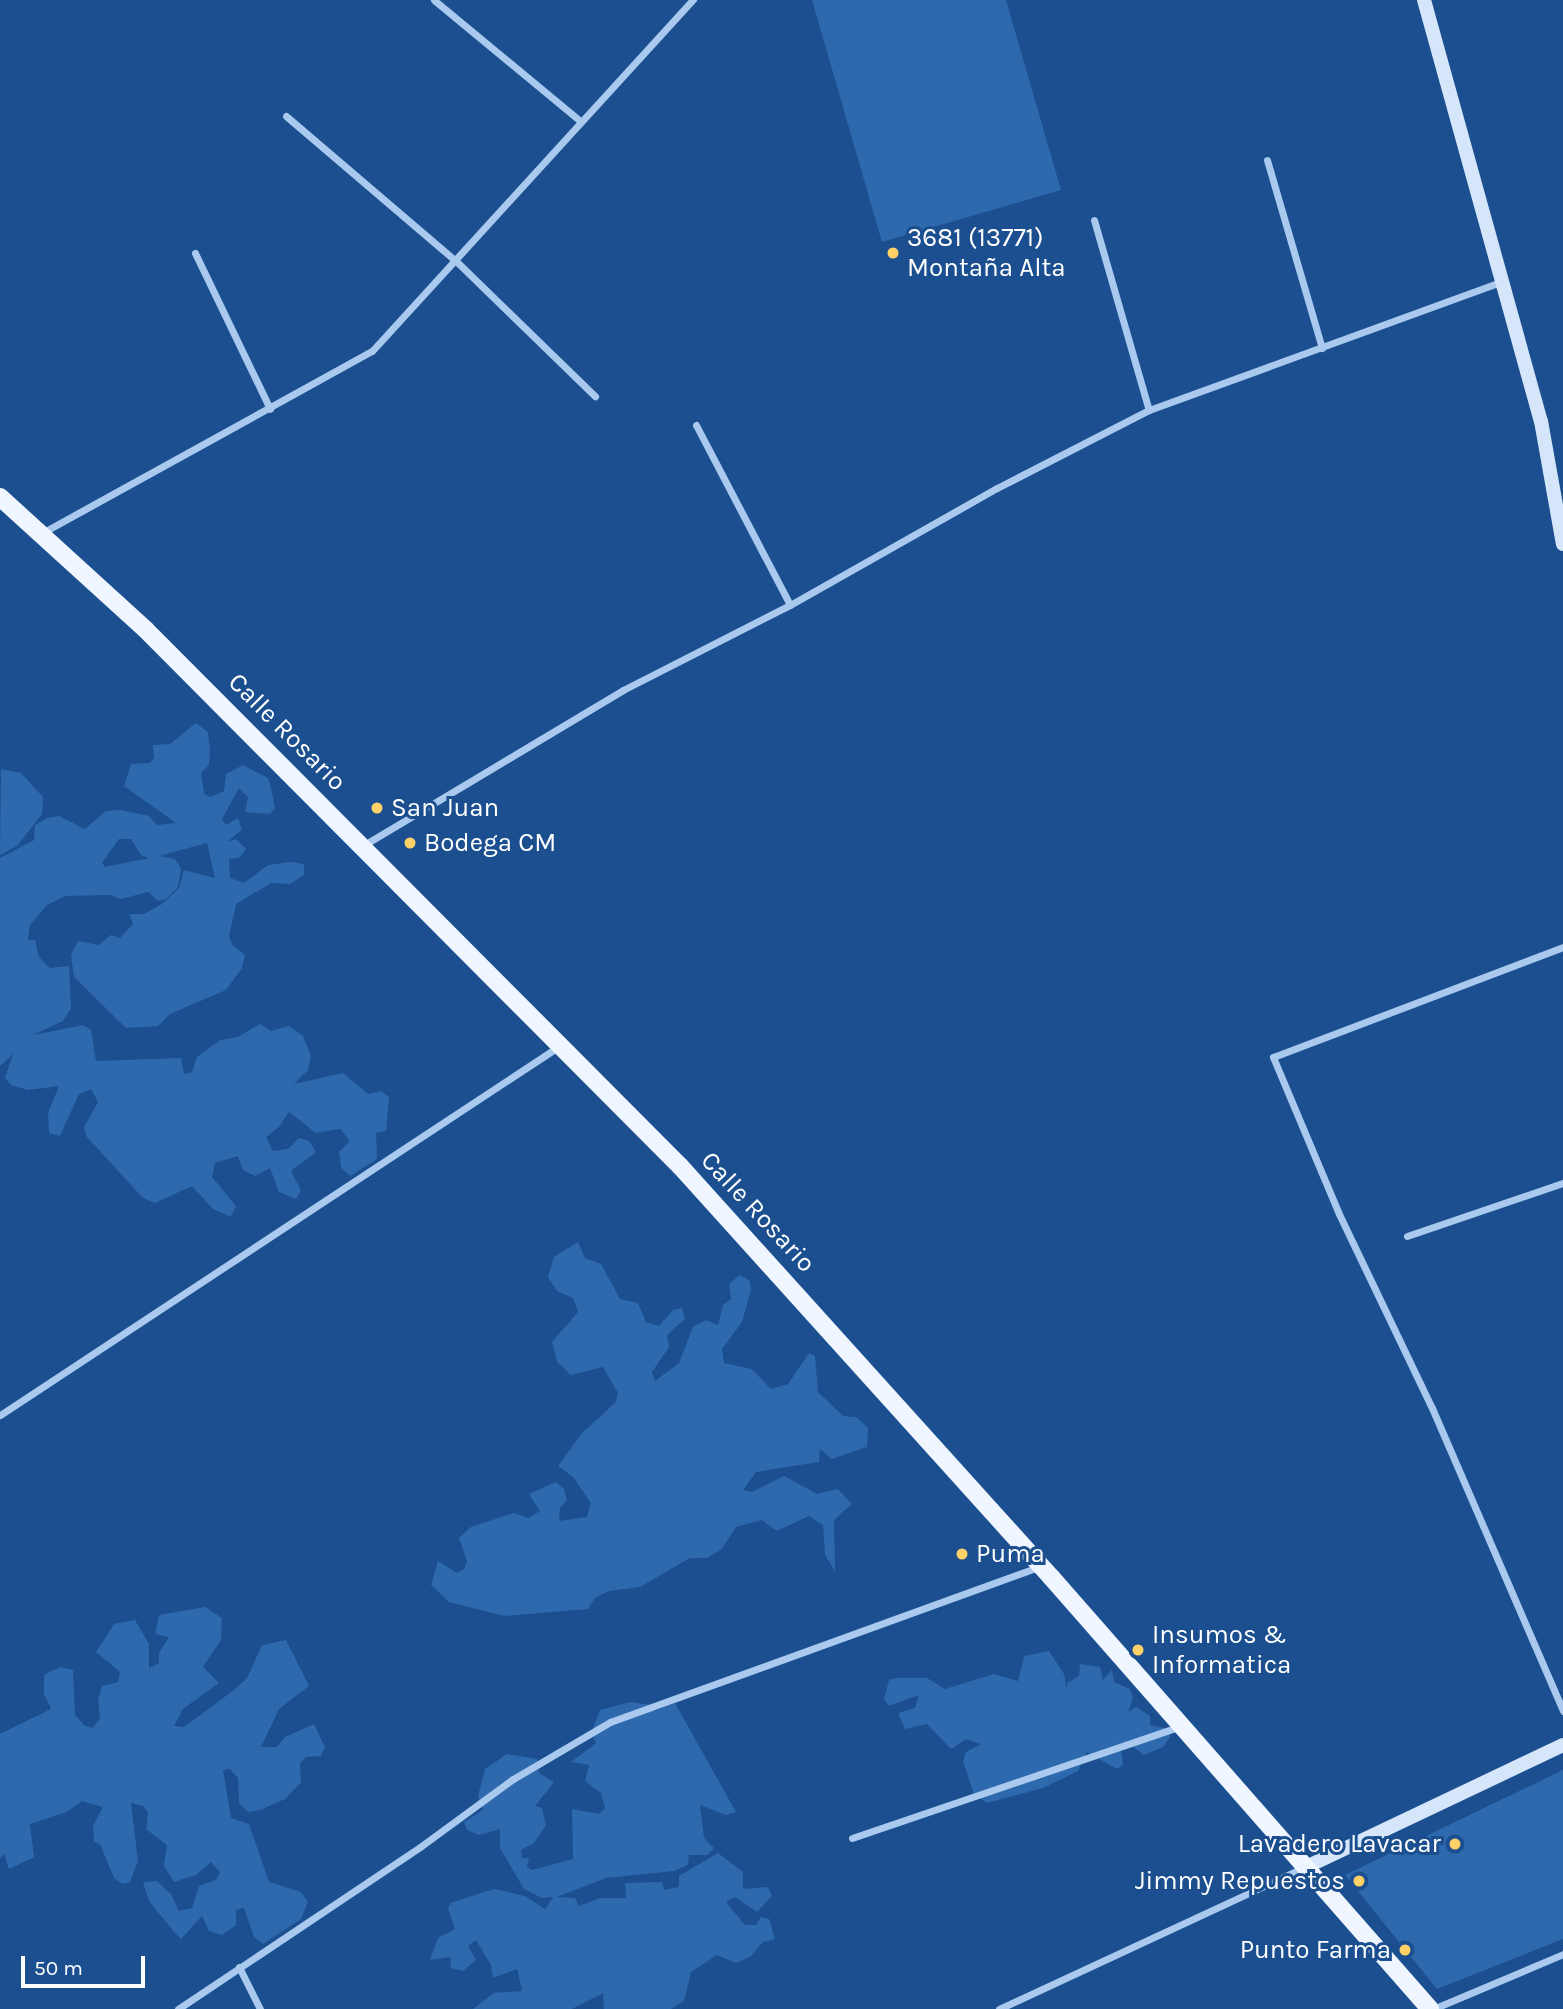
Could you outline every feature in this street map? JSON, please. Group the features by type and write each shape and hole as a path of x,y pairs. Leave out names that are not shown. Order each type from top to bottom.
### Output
{"main road":[{"name":"Calle Rosario","path":"0,497 41,533 364,845 709,1197 1041,1566 1304,1868 1432,2009"}],"street":[{"path":"433,0 579,120"},
{"path":"41,533 270,410 372,351 456,261 579,120 693,0"},
{"path":"1424,0 1541,421 1563,544"},
{"path":"286,116 456,261 595,396"},
{"path":"1267,160 1322,348"},
{"path":"1094,220 1149,410"},
{"path":"195,253 270,410"},
{"path":"364,845 578,715 790,605 997,488 1149,410 1503,281"},
{"path":"696,425 790,605"},
{"path":"1563,947 1273,1057 1339,1214 1433,1408 1563,1712"},
{"path":"0,1415 562,1045"},
{"path":"1407,1236 1563,1183"},
{"path":"178,2009 420,1847 513,1779 610,1722 1041,1566"},
{"path":"852,1838 1182,1726"},
{"path":"999,2009 1563,1745"},
{"path":"1432,2009 1563,1954"},
{"path":"239,1967 260,2009"}],"shaded area":[{"path":"812,0 1006,0 1061,190 882,242"},
{"path":"196,723 208,732 209,765 201,773 204,794 210,797 224,791 226,774 243,765 268,778 275,808 270,814 245,812 248,797 239,788 222,819 226,825 238,818 242,830 227,842 236,839 246,849 239,858 229,859 230,878 244,883 268,865 291,862 304,864 304,875 290,884 271,883 236,904 229,936 233,946 245,955 242,968 226,990 170,1014 158,1026 126,1028 74,977 71,955 78,941 99,945 111,935 120,938 133,924 129,914 144,914 162,904 179,888 184,870 215,878 207,843 159,856 175,859 181,869 178,887 166,899 158,901 148,892 121,899 110,895 65,896 47,905 30,925 28,940 35,940 39,957 50,968 69,966 71,1008 63,1021 33,1035 83,1025 91,1030 96,1061 181,1058 184,1074 192,1072 197,1057 220,1040 238,1037 260,1024 271,1031 289,1026 303,1036 311,1056 308,1070 294,1084 343,1073 368,1094 381,1091 389,1097 386,1131 376,1133 377,1159 350,1176 341,1168 339,1152 350,1141 340,1129 316,1133 289,1112 279,1127 266,1137 273,1151 288,1149 299,1138 309,1141 316,1152 291,1171 301,1190 296,1199 279,1192 270,1168 255,1176 243,1170 238,1156 215,1163 212,1177 236,1206 231,1217 213,1209 192,1186 155,1203 143,1198 87,1137 84,1127 98,1102 91,1089 79,1094 60,1136 49,1133 48,1113 59,1086 28,1090 11,1085 5,1078 13,1054 0,1066 0,858 34,840 35,825 47,818 59,816 85,829 106,811 121,810 149,816 157,825 176,823 124,786 131,764 150,763 154,758 153,745 170,744","holes":["119,839 131,839 141,855 149,858 105,867 102,863"]},
{"path":"1,769 21,773 43,797 42,814 17,846 0,855"},
{"path":"578,1242 585,1258 601,1264 620,1299 638,1303 646,1322 659,1326 673,1310 682,1308 685,1319 667,1335 669,1347 652,1372 655,1381 679,1363 693,1327 706,1320 718,1325 723,1305 731,1299 729,1284 740,1275 750,1281 751,1290 742,1322 722,1349 724,1363 752,1369 771,1389 788,1384 809,1353 815,1356 818,1392 843,1416 856,1417 868,1428 867,1447 832,1459 820,1449 819,1462 756,1472 743,1490 752,1492 784,1476 817,1494 838,1489 852,1504 834,1520 835,1571 825,1555 823,1525 809,1516 777,1531 762,1520 736,1527 722,1549 707,1558 690,1558 640,1587 609,1591 595,1598 588,1609 504,1616 449,1602 431,1585 438,1561 457,1573 464,1569 467,1561 459,1538 471,1527 514,1513 528,1518 540,1511 529,1494 556,1482 564,1489 567,1500 560,1508 559,1521 587,1517 591,1503 573,1477 558,1466 581,1434 616,1402 618,1393 603,1367 571,1375 557,1362 552,1342 578,1312 573,1298 557,1291 548,1277 554,1257"},
{"path":"205,1607 222,1618 221,1640 203,1667 219,1683 183,1709 174,1726 184,1727 234,1690 247,1678 262,1645 286,1640 309,1686 279,1709 261,1747 277,1747 285,1737 314,1724 325,1747 321,1756 306,1757 300,1763 301,1782 285,1799 260,1810 248,1812 239,1803 238,1778 230,1769 223,1770 231,1818 249,1824 269,1882 301,1892 308,1902 301,1919 263,1944 254,1937 244,1908 236,1910 236,1925 222,1935 209,1931 202,1916 181,1939 174,1932 149,1901 143,1882 157,1881 171,1894 179,1911 192,1908 199,1886 216,1880 220,1872 211,1862 196,1875 174,1882 164,1866 167,1845 146,1829 148,1812 143,1806 131,1803 138,1861 130,1882 122,1884 114,1878 100,1844 94,1842 93,1826 103,1807 82,1801 67,1812 30,1824 34,1857 9,1869 4,1853 0,1859 0,1734 51,1709 44,1694 44,1675 60,1667 73,1670 75,1715 85,1726 93,1728 100,1718 98,1700 102,1686 118,1682 120,1672 96,1652 114,1624 135,1620 149,1644 149,1668 159,1663 159,1653 169,1637 155,1634 159,1615"},
{"path":"1049,1651 1064,1674 1067,1690 1067,1683 1079,1676 1080,1664 1100,1667 1103,1680 1112,1670 1114,1682 1130,1689 1133,1698 1128,1712 1136,1707 1150,1716 1150,1725 1168,1729 1170,1737 1163,1747 1144,1755 1132,1746 1121,1749 1123,1765 1117,1769 1087,1752 1078,1771 1043,1788 987,1803 974,1794 963,1761 966,1752 981,1744 966,1739 951,1749 927,1724 905,1729 898,1713 915,1708 919,1695 889,1706 884,1699 889,1680 896,1678 927,1678 945,1689 994,1674 1018,1681 1024,1656"},
{"path":"630,1702 652,1705 655,1711 675,1703 736,1812 726,1815 700,1805 704,1838 714,1848 707,1855 689,1855 688,1865 674,1871 606,1878 557,1897 575,1898 579,1906 600,1898 626,1898 625,1883 662,1882 664,1890 679,1887 679,1876 718,1853 743,1872 743,1889 768,1887 772,1896 757,1912 735,1897 726,1902 745,1925 756,1925 761,1917 769,1919 775,1939 763,1942 750,1957 736,1963 717,1955 691,1972 684,2001 671,2009 604,2009 603,1993 572,2009 473,2009 494,1993 522,1991 517,1969 493,1978 491,1965 476,1940 468,1946 476,1960 463,1971 451,1968 450,1957 430,1960 438,1938 455,1929 448,1909 450,1903 494,1889 525,1896 545,1909 553,1897 542,1898 524,1889 500,1848 500,1829 479,1835 467,1830 464,1822 483,1810 478,1796 485,1769 507,1754 537,1759 539,1773 554,1782 535,1806 542,1808 546,1825 534,1843 521,1850 522,1858 529,1858 527,1867 532,1870 573,1859 572,1809 599,1814 605,1808 601,1793 585,1781 589,1765 571,1762 596,1743 591,1733 600,1710"},
{"path":"1563,1770 1563,1939 1437,1989 1345,1875"}],"place":[{"name":"3681 (13771) Montaña Alta","path":"893,253"},
{"name":"San Juan","path":"377,808"},
{"name":"Bodega CM","path":"410,843"},
{"name":"Puma","path":"962,1554"},
{"name":"Insumos & Informatica","path":"1138,1650"},
{"name":"Lavadero Lavacar","path":"1455,1844"},
{"name":"Jimmy Repuestos","path":"1359,1881"},
{"name":"Punto Farma","path":"1405,1950"}]}
